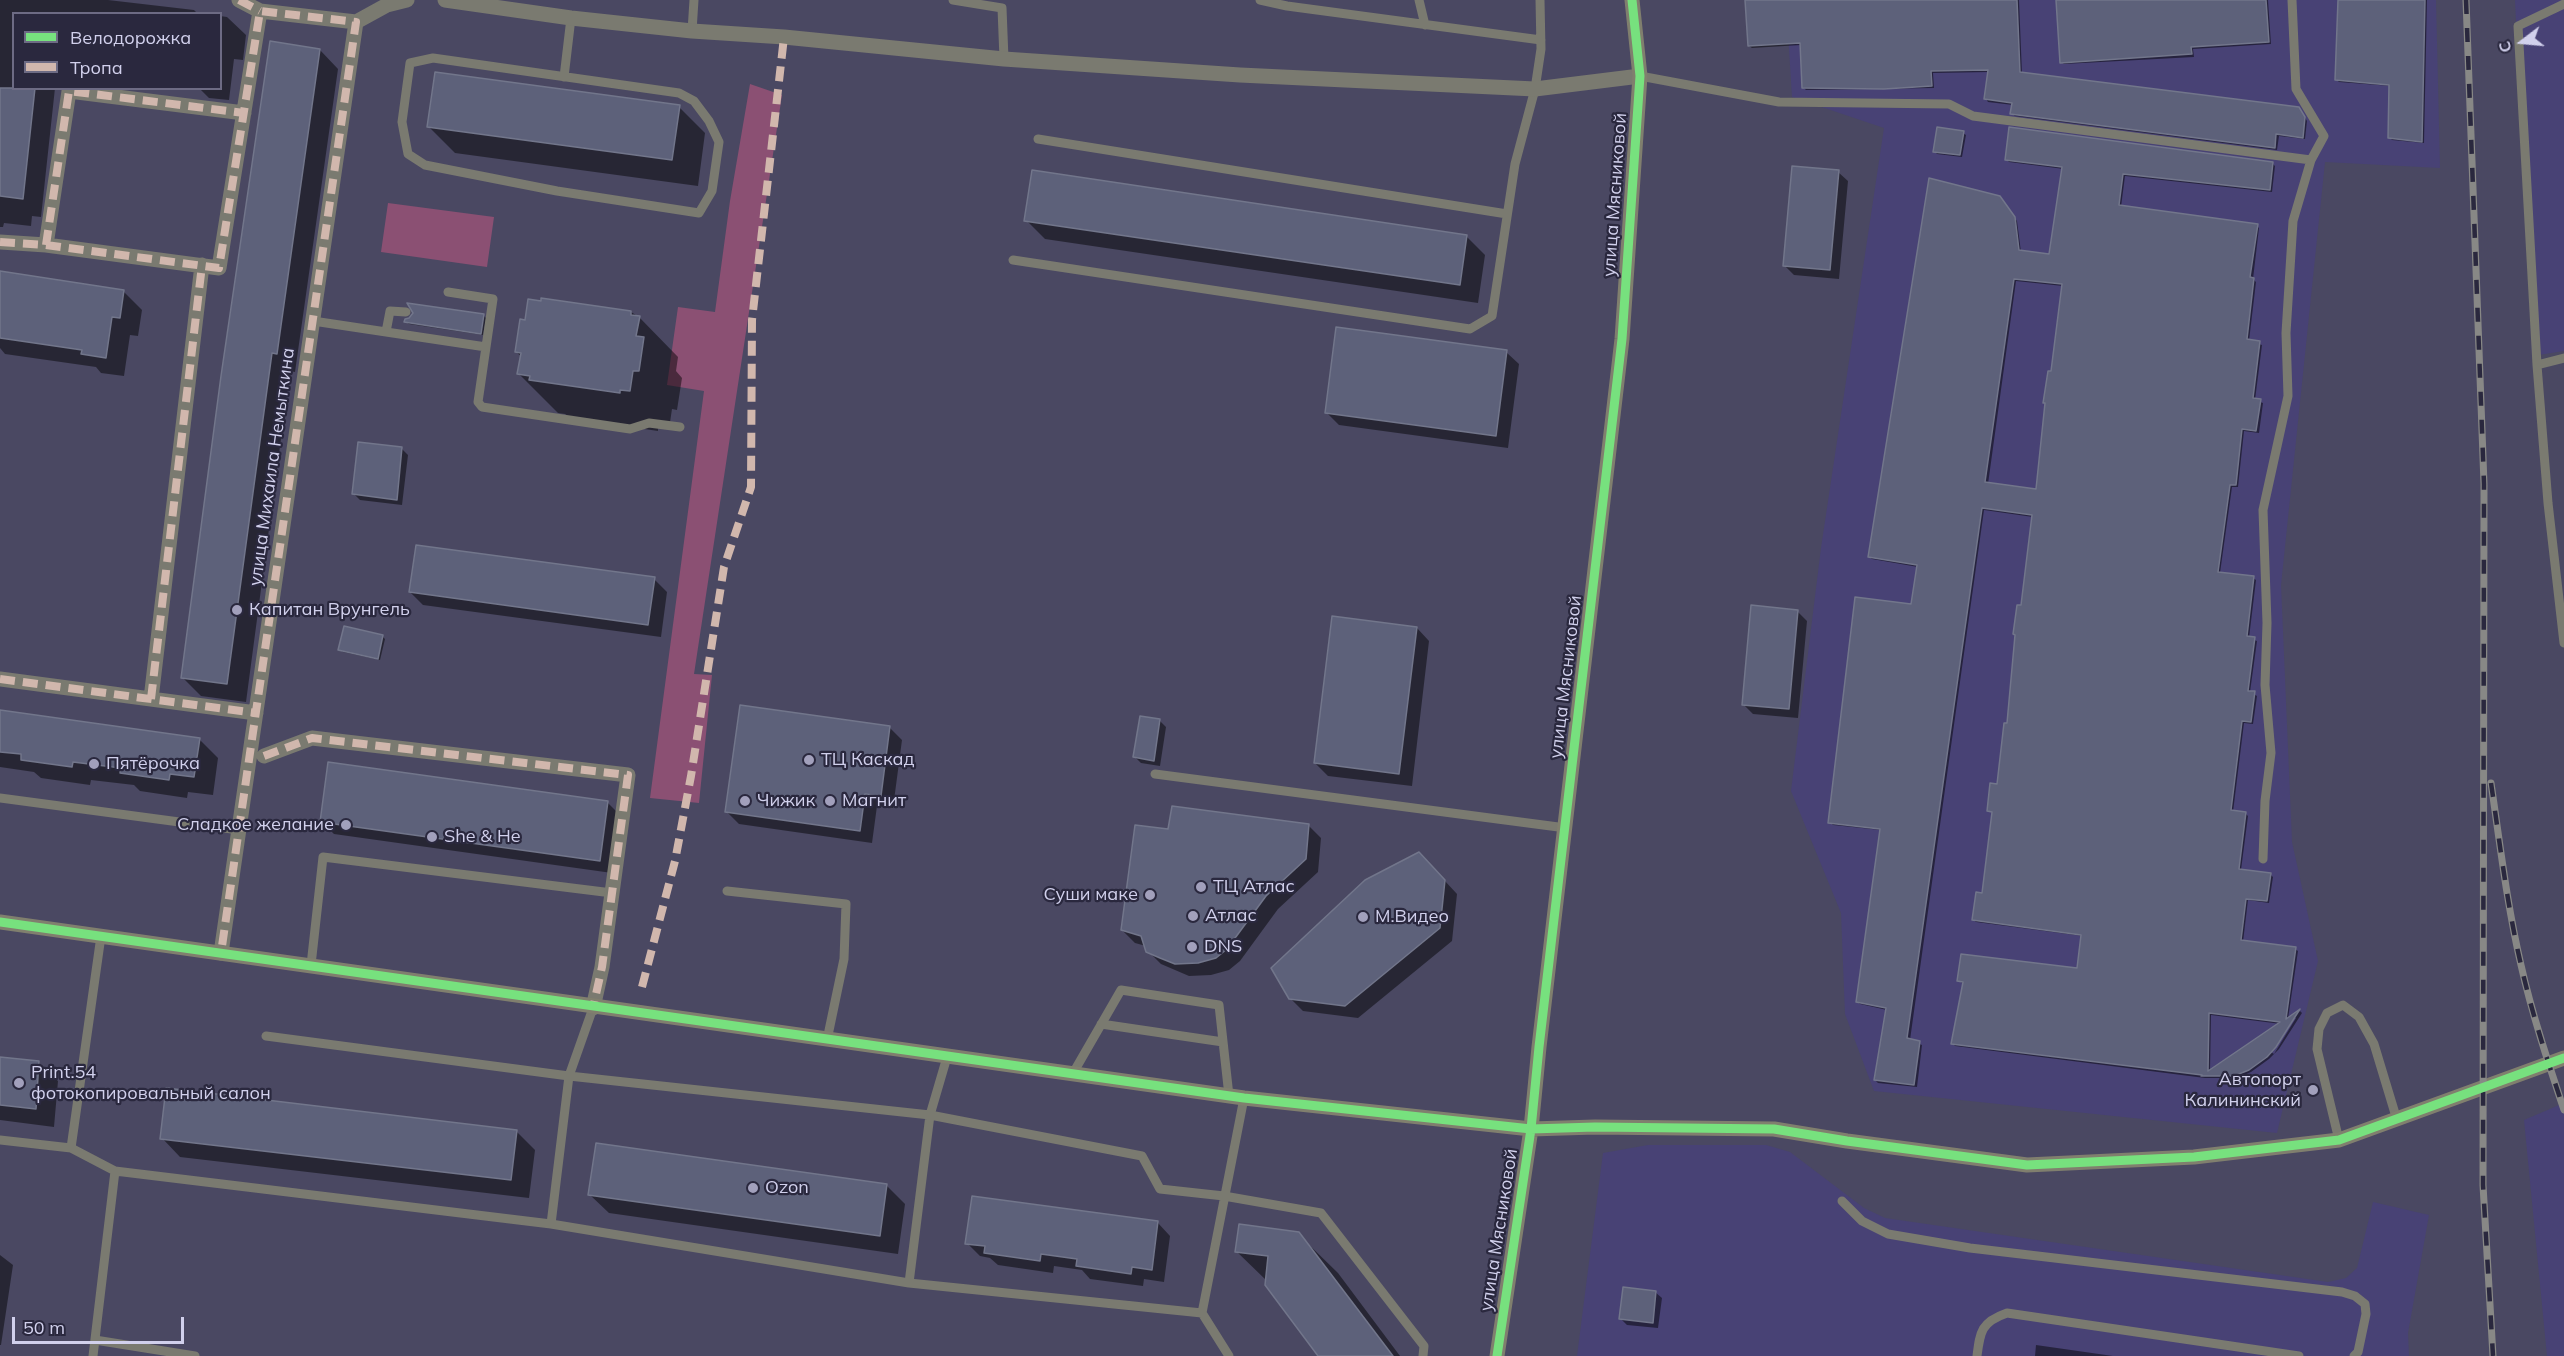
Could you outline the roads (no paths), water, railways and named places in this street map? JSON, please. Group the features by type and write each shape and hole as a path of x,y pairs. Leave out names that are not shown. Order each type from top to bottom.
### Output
{"street":[{"path":"239,0 260,11 356,22 387,5 407,0"},
{"path":"445,0 571,18 692,31 784,37 1004,59 1240,75 1535,89 1640,75"},
{"name":"улица Мясниковой","path":"1497,1356 1531,1129 1622,339 1640,75 1632,0"},
{"path":"0,242 46,245 219,268 260,11"},
{"name":"улица Михаила Немыткина","path":"221,953 356,22"},
{"path":"46,245 69,91 244,113"},
{"path":"151,699 202,266"},
{"path":"0,679 256,713"},
{"path":"264,756 312,738 628,775 601,974 593,1008"},
{"path":"0,922 311,965 593,1008 1236,1097 1531,1129 1596,1127 1774,1129 2027,1165 2194,1157 2339,1140 2564,1058"}],"lane":[{"path":"692,31 694,0"},
{"path":"953,0 1004,4 1004,59"},
{"path":"1260,0 1541,40"},
{"path":"1419,0 1425,25"},
{"path":"1013,260 1470,328 1492,316 1515,164 1535,89 1541,40 1540,0"},
{"path":"2263,859 2265,801 2271,753 2265,685 2267,623 2263,510 2288,396 2286,333 2293,220 2311,160 2324,136 2296,89 2292,0"},
{"path":"2564,4 2518,26 2536,365 2548,503 2564,643"},
{"path":"564,76 571,18"},
{"path":"433,58 564,76 679,93 694,101 709,122 719,142 712,191 699,213 624,203 466,175 425,165 408,154 402,122 410,63 433,58"},
{"path":"1640,75 1779,102 1949,104 1973,116 2311,160"},
{"path":"1038,139 1507,214"},
{"path":"448,292 493,299 478,402 482,407 630,429 650,423 680,427"},
{"path":"386,332 390,311 406,312"},
{"path":"313,321 486,347"},
{"path":"2536,365 2564,358"},
{"path":"1155,774 1566,828"},
{"path":"0,798 239,830"},
{"path":"311,965 323,857 612,893"},
{"path":"726,891 846,904 844,959 827,1040"},
{"path":"70,1148 100,936"},
{"path":"1072,1075 1121,990 1219,1005 1223,1042 1236,1097 1224,1196 1202,1313 1228,1356"},
{"path":"2339,1140 2317,1049 2319,1029 2327,1013 2343,1005 2359,1017 2374,1044 2397,1120"},
{"path":"551,1224 569,1076 593,1008"},
{"path":"1101,1024 1223,1042"},
{"path":"266,1036 569,1076 930,1115 1142,1156 1160,1189 1224,1196 1321,1213 1424,1346 1423,1356"},
{"path":"909,1283 930,1115 947,1057"},
{"path":"0,1140 70,1148 115,1171 551,1224 909,1283 1202,1313"},
{"path":"93,1356 115,1171"},
{"path":"1842,1201 1862,1221 1888,1234 1970,1248 2342,1292 2355,1296 2365,1304 2366,1314 2358,1352 2354,1356"},
{"path":"1977,1356 1980,1332 1995,1317 2007,1313 2299,1356"},
{"path":"95,1340 195,1356"}],"railway":[{"path":"2466,0 2484,484 2483,1185 2493,1356"},
{"path":"2491,783 2521,965 2535,1020 2564,1110"}],"place":[{"name":"Капитан Врунгель","path":"237,610"},
{"name":"ТЦ Каскад","path":"809,760"},
{"name":"Пятёрочка","path":"94,764"},
{"name":"Чижик","path":"745,801"},
{"name":"Магнит","path":"830,801"},
{"name":"Сладкое желание","path":"346,825"},
{"name":"She & He","path":"432,837"},
{"name":"ТЦ Атлас","path":"1201,887"},
{"name":"Суши маке","path":"1150,895"},
{"name":"Атлас","path":"1193,916"},
{"name":"М.Видео","path":"1363,917"},
{"name":"DNS","path":"1192,947"},
{"name":"Print.54 фотокопировальный салон","path":"19,1083"},
{"name":"Автопорт Калининский","path":"2313,1090"},
{"name":"Ozon","path":"753,1188"}]}
